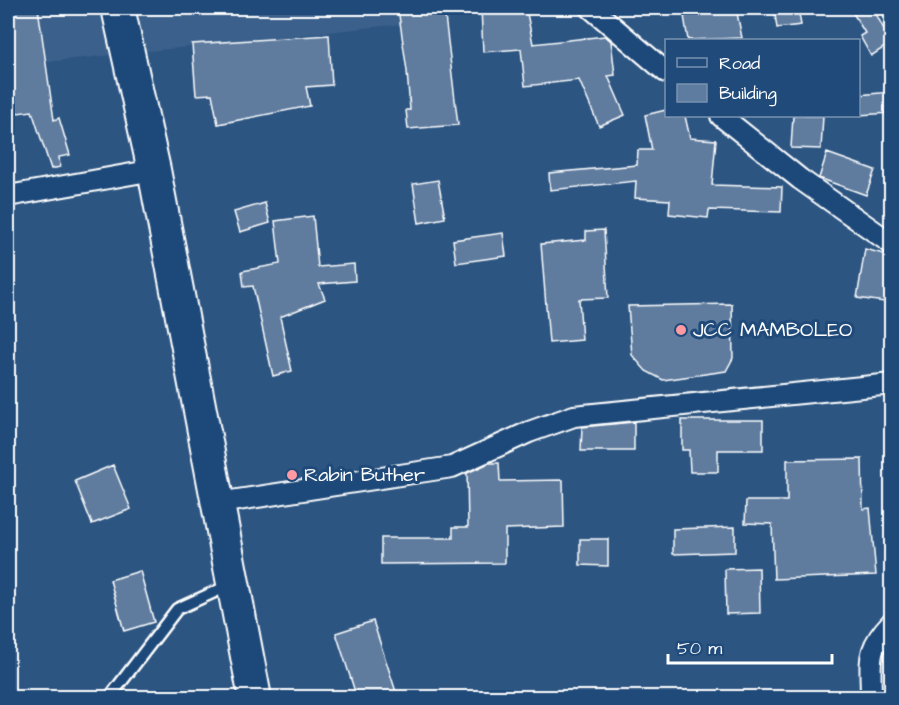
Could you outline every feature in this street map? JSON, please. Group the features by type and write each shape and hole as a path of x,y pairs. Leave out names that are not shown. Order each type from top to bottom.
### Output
{"main road":[{"path":"118,8 154,170 255,698"}],"street":[{"path":"591,8 665,71"},
{"path":"722,117 800,179 891,244"},
{"path":"8,196 154,170"},
{"path":"218,503 452,467 529,432 574,416 891,384"},
{"path":"871,698 871,652 876,637 891,622"}],"lane":[{"path":"109,698 177,609 233,583"}],"shaded area":[{"path":"8,8 449,8 450,19 8,66"}],"building":[{"path":"8,8 38,8 54,120 59,118 70,155 59,157 60,167 51,169 32,111 10,114"},
{"path":"398,8 444,8 458,125 408,129 406,110 410,110 407,71"},
{"path":"481,8 526,8 533,44 605,36 611,41 615,75 608,76 625,115 599,126 579,80 525,86 521,49 483,52"},
{"path":"736,8 742,38 688,39 684,16"},
{"path":"774,8 798,8 801,25 777,28"},
{"path":"850,8 873,8 891,43 871,56 860,36 865,33"},
{"path":"329,35 332,85 306,87 310,106 218,124 212,94 196,95 192,44"},
{"path":"891,92 891,113 860,115 860,95"},
{"path":"665,110 665,117 685,117 690,138 716,140 712,185 782,187 781,212 709,210 708,218 669,214 670,200 635,198 636,181 550,190 549,173 637,165 638,150 652,150 645,115"},
{"path":"793,117 823,117 821,149 791,148"},
{"path":"827,153 875,170 866,195 819,178"},
{"path":"438,180 445,218 419,223 413,184"},
{"path":"265,203 270,223 240,232 234,212"},
{"path":"313,216 318,267 354,264 355,281 319,284 325,299 280,317 292,371 273,376 253,286 244,287 242,271 280,264 275,221"},
{"path":"604,230 608,298 579,299 582,340 549,343 541,244 586,240 586,231"},
{"path":"503,233 506,256 456,263 453,240"},
{"path":"865,249 891,256 888,280 891,280 891,303 857,298"},
{"name":"JCC MAMBOLEO","path":"732,304 733,358 726,371 663,380 646,371 632,355 628,306"},
{"path":"682,420 763,420 763,450 718,450 718,472 690,472 689,450 682,450"},
{"path":"634,422 634,451 581,451 582,427"},
{"path":"862,459 863,509 870,508 876,575 774,579 772,524 745,523 746,501 787,501 787,460"},
{"path":"489,463 499,463 500,481 563,480 564,527 505,529 505,563 381,564 381,538 453,538 453,527 468,527 467,473"},
{"path":"113,465 131,509 92,524 75,481"},
{"path":"735,527 735,552 673,554 673,529"},
{"path":"580,539 608,539 608,566 580,565"},
{"path":"759,568 760,613 726,614 725,569"},
{"path":"140,571 154,622 124,631 110,580"},
{"path":"373,621 398,698 357,698 336,633"}],"place":[{"name":"JCC MAMBOLEO","path":"681,330"},
{"name":"Rabin Buther","path":"292,475"}]}
